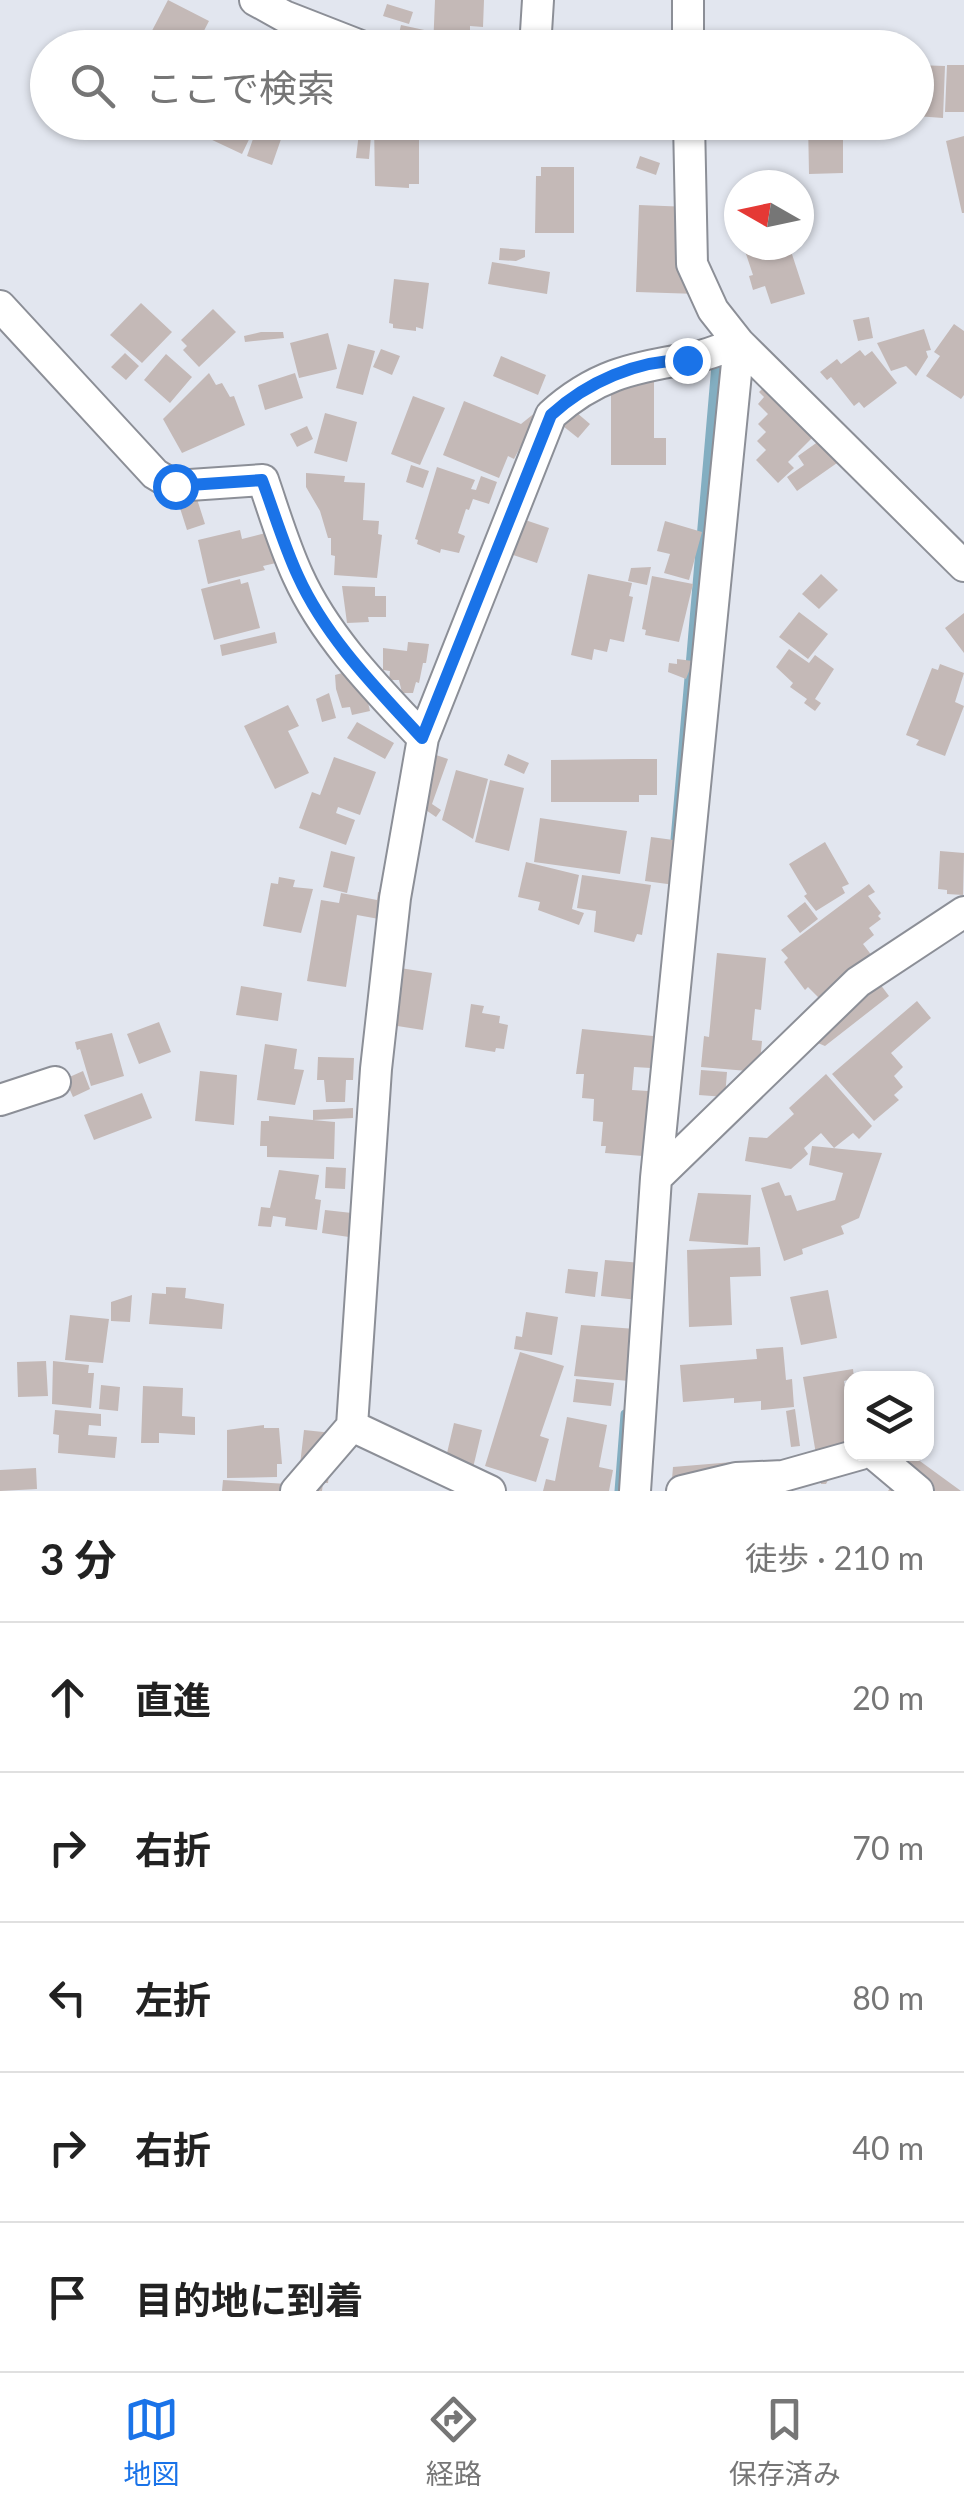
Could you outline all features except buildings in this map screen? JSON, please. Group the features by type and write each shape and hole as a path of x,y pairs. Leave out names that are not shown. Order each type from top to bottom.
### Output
{"street":[{"path":"255,0 320,30"},
{"path":"537,30 538,0"},
{"path":"688,0 688,30"},
{"path":"689,140 692,264 713,310 739,343 964,566"},
{"path":"0,306 155,474 175,486 262,480 298,576 316,610 373,685 422,738"},
{"path":"296,1491 352,1426 376,1069 395,898 422,738 551,415 576,392 630,369 687,360 739,343"},
{"path":"635,1491 656,1178 739,343"},
{"path":"656,1178 858,982 964,912"},
{"path":"0,1100 55,1082"},
{"path":"352,1426 490,1491"},
{"path":"682,1491 736,1478 783,1476 844,1459"},
{"path":"882,1461 918,1491"}],"waterway":[{"path":"675,840 716,365"},
{"path":"619,1491 625,1414"}],"route":[{"path":"175,486 262,480 298,576 316,610 373,685 422,738 551,415 576,392 630,369 687,360"}]}
